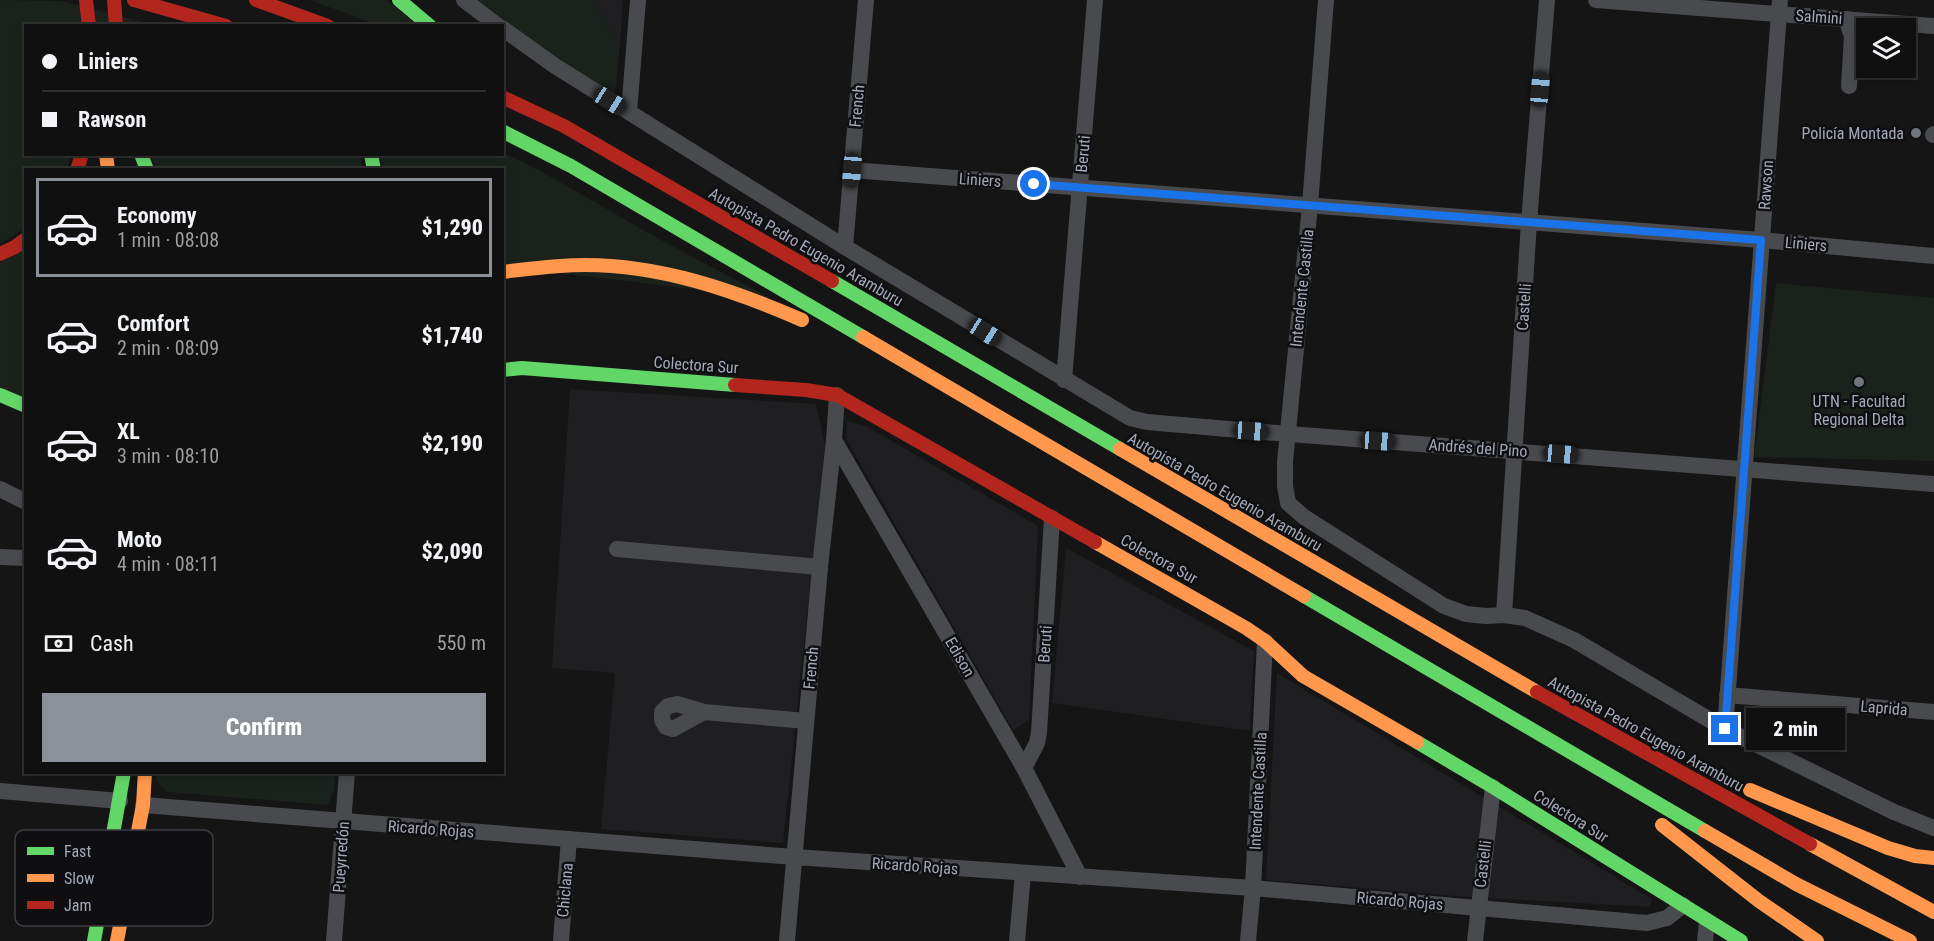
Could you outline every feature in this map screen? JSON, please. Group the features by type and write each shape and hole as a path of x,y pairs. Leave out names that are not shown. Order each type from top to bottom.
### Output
{"main road":[{"path":"86,0 89,24"},
{"path":"114,0 117,24"},
{"path":"134,0 220,24"},
{"path":"256,0 322,24"},
{"path":"399,0 428,24"},
{"path":"201,18 212,24"},
{"name":"Autopista Pedro Eugenio Aramburu","path":"504,98 564,126 618,156 1554,702 1934,912"},
{"path":"568,113 618,156"},
{"path":"504,132 571,166 1796,884 1910,941"},
{"path":"134,157 145,168"},
{"path":"0,254 24,240"},
{"path":"504,272 599,264 674,276 742,295 821,329 990,411"},
{"name":"Colectora Sur","path":"504,370 522,368 806,390 837,395 1246,628 1265,640 1303,676 1493,788 1741,941"},
{"path":"0,396 24,405"},
{"path":"1554,702 1692,763"},
{"path":"115,830 124,774"},
{"path":"138,830 143,806 145,774"},
{"path":"1619,782 1649,814 1759,901 1817,941"},
{"path":"1735,783 1888,848 1915,856 1934,858"},
{"path":"94,941 97,926"},
{"path":"117,941 120,926"}],"street":[{"path":"464,0 495,24"},
{"path":"629,112 638,0"},
{"name":"French","path":"845,247 866,0"},
{"name":"Beruti","path":"1064,380 1095,0"},
{"name":"Intendente Castilla","path":"1326,0 1310,205 1287,434 1285,486 1288,503 1304,518 1444,606 1466,614 1504,615"},
{"name":"Castelli","path":"1504,615 1529,222 1547,0"},
{"name":"Salmini","path":"1596,0 1780,7 1846,19 1934,26"},
{"name":"Rawson","path":"1725,729 1743,469 1780,7"},
{"path":"1846,19 1852,36 1850,86"},
{"path":"504,29 555,66 1064,380"},
{"name":"Liniers","path":"852,170 1761,240 1934,256"},
{"name":"Andrés del Pino","path":"1064,380 1130,418 1147,422 1934,484"},
{"name":"French","path":"787,941 837,395"},
{"name":"Edison","path":"834,440 1024,768 1080,877"},
{"path":"0,489 24,501"},
{"name":"Beruti","path":"1024,768 1037,743 1039,733 1052,518"},
{"path":"617,549 820,567"},
{"path":"0,557 24,558"},
{"path":"1504,615 1525,618 1574,640 1725,729 1894,812 1934,828"},
{"name":"Intendente Castilla","path":"1248,941 1253,888 1265,640"},
{"name":"Laprida","path":"1727,695 1934,712"},
{"path":"704,712 806,721"},
{"name":"Pueyrredón","path":"334,941 347,774"},
{"name":"Castelli","path":"1475,941 1493,788"},
{"path":"0,791 120,801"},
{"name":"Ricardo Rojas","path":"143,806 1023,874 1253,888 1647,923 1667,918 1683,905"},
{"name":"Chiclana","path":"561,941 569,839"},
{"path":"1017,941 1023,874"},
{"path":"1705,941 1707,921"}],"shaded area":[{"path":"0,0 61,1 150,24 24,24 24,156 72,156 67,168 24,168 24,229 0,244"},
{"path":"310,0 387,0 416,24 375,24"},
{"path":"470,0 592,0 620,44 615,94 557,62"},
{"path":"592,0 623,0 620,44"},
{"path":"504,153 772,299 504,266 504,168 383,168 379,156 504,156"},
{"path":"150,156 360,156 363,168 155,168"},
{"path":"24,250 24,400 0,389 0,262"},
{"name":"UTN - Facultad Regional Delta","path":"1776,283 1934,298 1934,461 1754,457"},
{"path":"570,389 816,404 825,445 783,843 601,829 615,673 552,668"},
{"path":"847,421 866,426 1038,526 1029,720 1013,730 846,439"},
{"path":"1066,548 1254,651 1250,731 1052,703"},
{"path":"1277,673 1652,899 1650,907 1467,897 1266,880"},
{"path":"157,774 335,774 334,790 328,805 167,792 156,780"}],"traffic: fast":[{"path":"399,0 428,24"},
{"path":"504,132 571,166 863,337"},
{"path":"142,156 146,168"},
{"path":"371,156 374,168"},
{"path":"832,281 1120,449"},
{"path":"504,370 522,368 735,385"},
{"path":"0,395 24,405"},
{"path":"1304,596 1705,831"},
{"path":"1417,742 1741,941"},
{"path":"114,830 124,774"},
{"path":"94,941 97,926"}],"traffic: slow":[{"path":"106,156 108,168"},
{"path":"504,272 575,265 641,269 723,289 802,320"},
{"path":"863,337 1304,596"},
{"path":"1120,449 1537,692"},
{"path":"1095,542 1246,628 1265,641 1303,676 1417,742"},
{"path":"138,830 145,774"},
{"path":"1750,790 1888,848 1915,856 1934,858"},
{"path":"1662,825 1759,901 1817,941"},
{"path":"1705,831 1796,884 1910,941"},
{"path":"1810,844 1934,912"},
{"path":"117,941 120,926"}],"traffic: jam":[{"path":"86,0 89,24"},
{"path":"114,0 116,24"},
{"path":"134,0 219,24"},
{"path":"256,0 322,24"},
{"path":"504,98 564,126 832,281"},
{"path":"78,168 81,156"},
{"path":"0,254 24,240"},
{"path":"735,385 806,390 837,395 1095,542"},
{"path":"1537,692 1810,844"}],"place":[{"name":"Policía Montada","path":"1916,133"},
{"name":"UTN - Facultad Regional Delta","path":"1859,382"}],"route":[{"path":"1034,184 1761,240 1725,729"}]}
